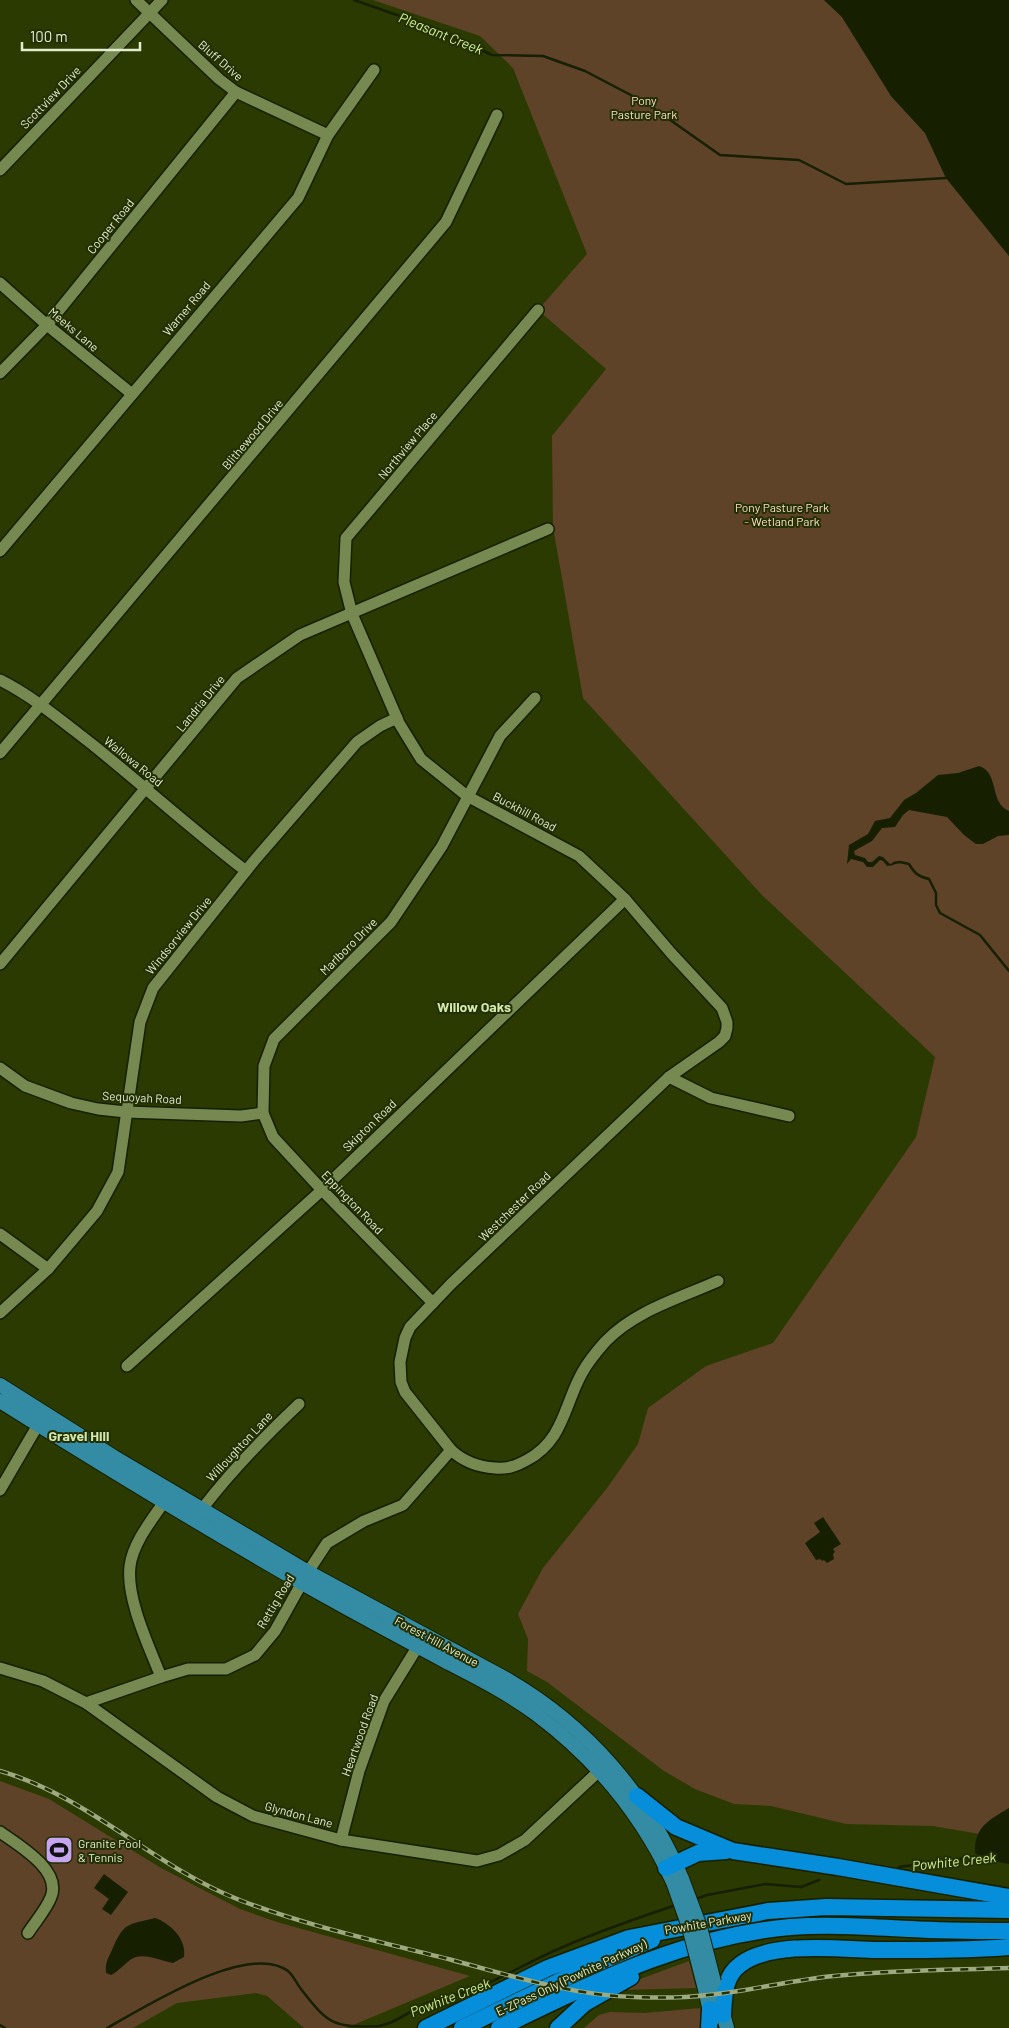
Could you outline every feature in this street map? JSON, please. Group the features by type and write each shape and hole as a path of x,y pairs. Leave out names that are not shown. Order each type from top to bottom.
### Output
{"highway":[{"path":"637,1796 676,1827 733,1851"},
{"path":"674,1873 698,1853 733,1851 1009,1897"},
{"name":"Powhite Parkway","path":"426,2028 581,1954 629,1938 681,1927 768,1911 806,1908 1009,1910"},
{"path":"558,2028 585,2004 624,1980 646,1971 716,1950 819,1926"},
{"name":"Powhite Parkway","path":"499,2028 608,1976 672,1952 736,1935 790,1927 819,1926 1009,1932"},
{"name":"E-ZPass Only (Powhite Parkway)","path":"462,2028 591,1966 681,1927"},
{"path":"709,2028 718,2020 725,1987 736,1968 751,1958 772,1952 800,1949 925,1950 1009,1948"}],"main road":[{"name":"Forest Hill Avenue","path":"0,1385 41,1419 164,1502 305,1577 502,1676 537,1698 570,1723 597,1747 637,1796 674,1873 689,1927 709,1984 718,2020"},
{"name":"Forest Hill Avenue","path":"0,1401 41,1419 202,1509 305,1577 418,1646 501,1691 534,1712 569,1741 599,1771 635,1815 674,1873"}],"street":[{"name":"Bluff Drive","path":"136,0 218,79 236,92 328,135"},
{"name":"Scottview Drive","path":"0,170 162,0"},
{"name":"Warner Road","path":"0,551 298,198 328,135 374,70"},
{"name":"Cooper Road","path":"0,373 47,325 236,92"},
{"name":"Blithewood Drive","path":"0,753 446,222 497,114"},
{"name":"Meeks Lane","path":"0,283 47,325 132,394"},
{"name":"Northview Place","path":"352,614 344,582 346,538 538,310"},
{"name":"Landria Drive","path":"0,964 147,789 237,678 300,635 548,529"},
{"name":"Buckhill Road","path":"352,614 397,718 422,759 467,796 579,856 625,899 671,953 722,1008"},
{"name":"Wallowa Road","path":"0,680 42,705 246,871"},
{"name":"Marlboro Drive","path":"263,1113 264,1066 274,1039 391,922 442,846 500,736 535,698"},
{"name":"Windsorview Drive","path":"0,1312 48,1269 97,1211 118,1172 140,1022 153,988 246,871 357,742 380,726 397,718"},
{"name":"Skipton Road","path":"127,1366 322,1190 625,899"},
{"name":"Westchester Road","path":"718,1281 652,1309 605,1341 582,1373 553,1438 539,1453 517,1466 507,1469 478,1466 458,1457 405,1392 401,1382 400,1362 405,1338 410,1327 669,1077 725,1036 727,1022 722,1008"},
{"name":"Sequoyah Road","path":"0,1068 25,1086 71,1103 98,1109 126,1112 241,1116 263,1113"},
{"path":"669,1077 711,1098 789,1116"},
{"name":"Eppington Road","path":"263,1113 273,1137 433,1304"},
{"path":"0,1234 48,1269"},
{"name":"Willoughton Lane","path":"202,1509 253,1449 299,1404"},
{"path":"0,1490 41,1419"},
{"name":"Rettig Road","path":"86,1703 188,1669 226,1669 255,1655 275,1630 327,1543 364,1521 403,1505 451,1450"},
{"path":"160,1677 133,1604 130,1566 138,1541 164,1502"},
{"name":"Heartwood Road","path":"341,1840 359,1772 384,1702 418,1646"},
{"name":"Glyndon Lane","path":"0,1668 43,1681 86,1703 224,1801 253,1816 341,1840 477,1861 492,1857 525,1840 599,1771"},
{"path":"0,1832 28,1852 46,1869 53,1881 52,1897 28,1933"}],"green space":[{"path":"373,0 824,0 842,17 891,96 925,133 946,178 1009,256 1009,1839 933,1826 846,1824 771,1806 734,1804 695,1789 664,1771 547,1682 527,1671 528,1639 518,1614 543,1568 607,1488 638,1444 648,1408 706,1366 773,1343 916,1137 935,1057 761,894 583,698 553,527 552,436 606,369 538,310 587,254 513,68 480,36"},
{"path":"0,1781 49,1799 161,1868 240,1909 277,1922 470,1976 346,2028 304,2028 267,1996 256,1993 177,2003 133,2028 0,2028"},
{"path":"689,1961 696,1988 622,1990 635,1981"},
{"path":"700,2008 704,2013 704,2028 584,2028 599,2015 610,2012 645,2013"}],"shaded area":[{"path":"824,0 1009,0 1009,256 946,178 925,133 891,96 842,17"},
{"path":"979,766 990,775 999,802 1009,811 1009,835 998,836 983,844 976,844 964,835 947,817 909,810 895,827 882,828 872,841 854,851 855,855 865,858 868,862 872,862 879,856 894,865 887,866 880,860 873,867 867,867 863,862 851,859 847,864 849,845 868,834 875,821 890,818 904,800 938,775 958,773"},
{"path":"823,1517 841,1544 833,1549 835,1552 833,1554 834,1559 827,1563 824,1560 816,1560 805,1543 820,1532 814,1523"},
{"path":"1009,1808 1009,1864 984,1859 975,1853 975,1844 980,1830 989,1821"},
{"path":"104,1874 128,1892 111,1915 102,1909 109,1899 94,1888"},
{"path":"155,1918 172,1928 180,1938 183,1944 184,1957 173,1963 145,1956 135,1957 111,1975 106,1973 108,1958 123,1929 132,1924"}],"waterway":[{"name":"Pleasant Creek","path":"354,0 440,30 492,55 543,56 585,71 646,103 720,155 799,160 846,184 946,178"},
{"path":"894,863 909,864 917,874 929,879 936,893 936,905 940,913 980,935 1009,971"},
{"name":"Powhite Creek","path":"899,1867 981,1856"},
{"name":"Powhite Creek","path":"693,1900 707,1895 765,1884 801,1887 819,1880"},
{"name":"Powhite Creek","path":"107,2028 145,2006 196,1981 248,1964 270,1964 288,1971 318,2010 325,2017 333,2021 351,2026 379,2026 392,2022 430,2002 477,1988 577,1941 676,1905"},
{"name":"Powhite Creek","path":"0,2025 5,2028"}],"railway":[{"path":"0,1771 33,1783 64,1798 180,1870 210,1887 242,1901 320,1926 564,1989 610,1995 680,1997 724,1993 856,1974 1009,1968"}],"place":[{"name":"Granite Pool & Tennis","path":"59,1850"}],"district":[{"name":"Willow Oaks","path":"474,1006"},
{"name":"Gravel Hill","path":"79,1435"}],"park label":[{"name":"Pony Pasture Park","path":"644,107"},
{"name":"Pony Pasture Park - Wetland Park","path":"782,514"}]}
